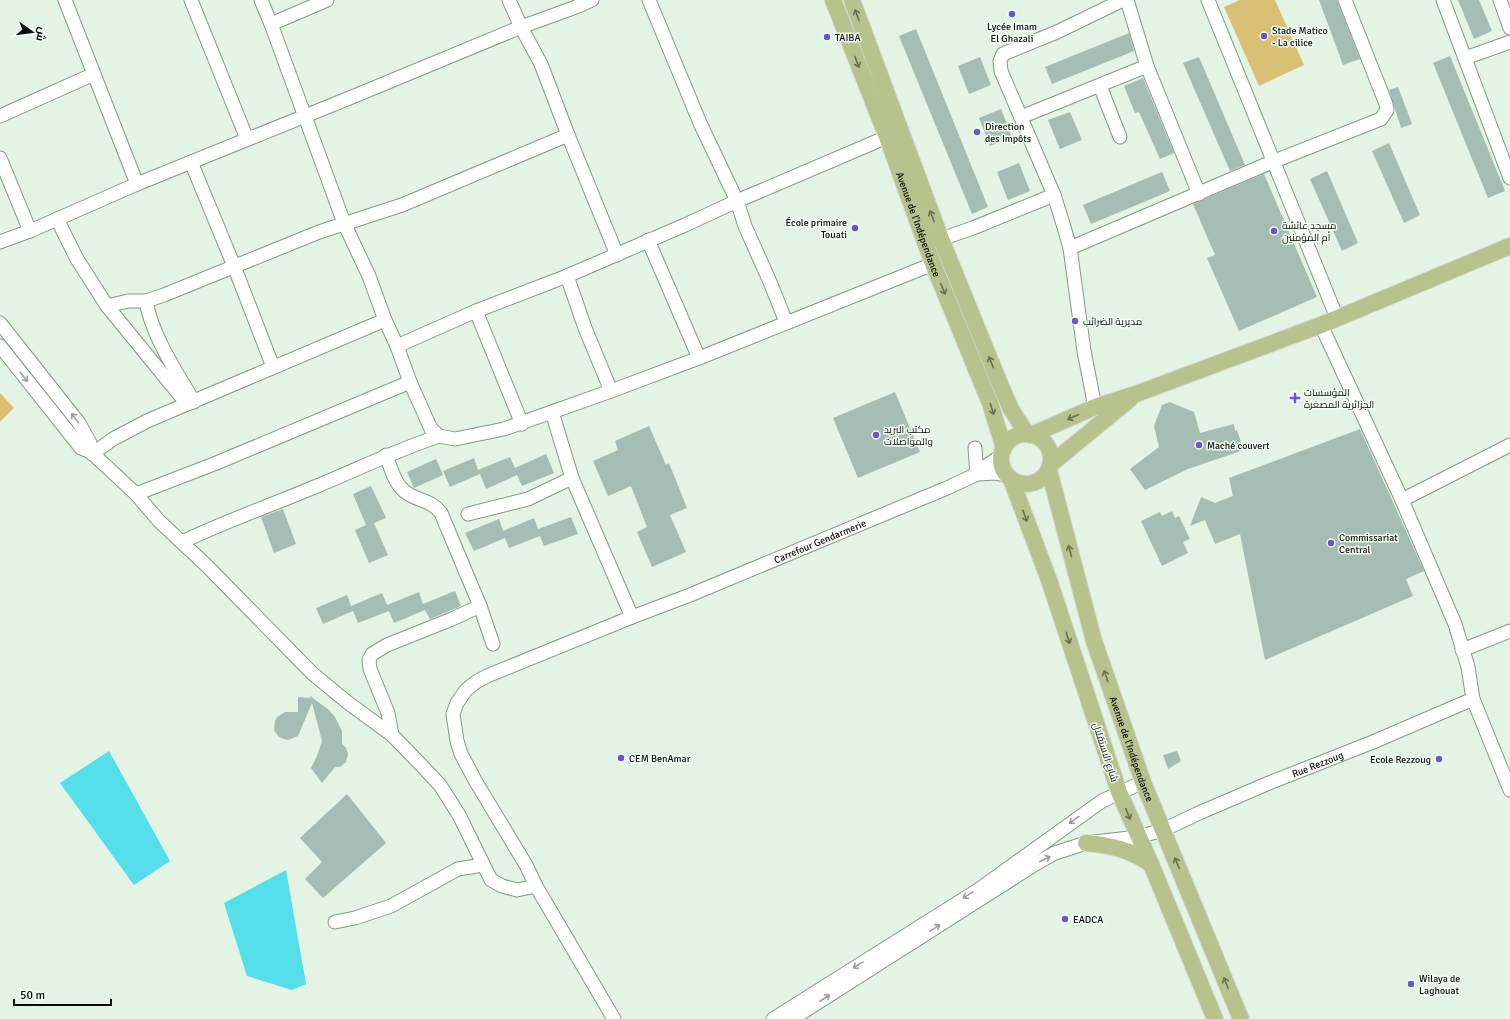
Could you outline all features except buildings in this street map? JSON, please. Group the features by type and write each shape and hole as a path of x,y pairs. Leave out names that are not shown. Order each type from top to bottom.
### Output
{"main road":[{"name":"Avenue de l'Indépendance","path":"833,0 887,137 933,264 990,403 1003,452"},
{"name":"Avenue de l'Indépendance","path":"852,0 941,239 1005,397 1010,409 1029,434"},
{"name":"Carrefour Gendarmerie","path":"1003,452 1008,442 1014,438 1029,434 1095,407 1136,394 1321,325 1510,246"},
{"path":"1003,452 1003,469 1009,477 1025,484 1039,480 1050,467 1136,394"},
{"path":"1029,434 1038,437 1049,449 1051,456 1050,467"},
{"name":"Avenue de l'Indépendance","path":"1050,467 1094,641 1143,782 1208,938 1235,1017"},
{"name":"شارع الاستقلال","path":"1009,477 1049,580 1119,792 1151,864 1215,1019"},
{"path":"1086,843 1104,844 1121,848 1138,855 1151,864"},
{"path":"1186,947 1208,938"}],"street":[{"path":"65,0 138,184"},
{"path":"191,0 247,139"},
{"path":"261,0 344,223 369,276 410,382 431,429 439,436 455,439 504,430 522,424 699,358 933,264"},
{"path":"271,24 327,0"},
{"path":"509,0 542,64 568,135 617,255"},
{"path":"0,242 30,231 247,139 592,0"},
{"path":"649,0 700,123 737,201 745,226 786,322"},
{"path":"1095,407 1084,351 1070,248 1054,195 1001,71 1000,61 1003,54 1057,32 1123,0"},
{"path":"1127,0 1147,66 1200,194"},
{"path":"1208,0 1272,162 1337,318"},
{"path":"1070,248 1200,194 1272,162 1382,119 1387,110 1386,104 1345,0"},
{"path":"1443,0 1510,178"},
{"path":"1500,0 1510,28"},
{"path":"1465,58 1510,42"},
{"path":"1021,117 1147,66"},
{"path":"0,116 94,74"},
{"path":"1100,86 1120,137"},
{"path":"107,306 128,301 146,301 164,295 344,223 402,205 568,135"},
{"path":"397,346 476,311 617,255 737,201 887,137"},
{"path":"0,158 30,231"},
{"path":"191,162 234,266 273,367"},
{"path":"941,239 973,228 1054,195"},
{"path":"57,219 77,259 107,306 191,403"},
{"path":"648,240 699,358"},
{"path":"566,276 585,328 612,391"},
{"path":"146,301 151,321 191,403"},
{"path":"476,311 522,424"},
{"path":"91,453 113,439 147,421 385,320"},
{"path":"0,323 79,423 90,443 91,453"},
{"path":"1321,325 1402,500 1455,624 1468,667 1473,699 1510,790"},
{"path":"0,346 81,448 91,453 136,494 159,521 182,542 312,673 347,702 392,735 440,785 459,815 491,880 502,886 517,890 536,886"},
{"path":"136,494 214,464 410,382"},
{"path":"552,412 572,478 632,616"},
{"path":"182,542 213,527 318,486 386,456 439,436"},
{"path":"1402,500 1510,445"},
{"path":"974,448 977,474 996,473 1009,477"},
{"name":"Carrefour Gendarmerie","path":"614,1019 536,886 526,865 486,800 461,754 457,741 453,714 457,703 466,690 487,676 632,616 690,595 977,474 1003,452"},
{"path":"386,456 398,484 403,490 408,494 435,506 441,513 480,606 492,644"},
{"path":"468,514 528,499 572,478"},
{"path":"392,735 388,713 370,669 369,660 372,654 387,645 480,606"},
{"path":"1462,650 1510,631"},
{"name":"Rue Rezzoug","path":"792,1019 1055,853 1086,843 1138,837 1163,830 1255,789 1373,742 1473,699"},
{"path":"773,1019 978,890 1027,856 1089,809 1119,792 1143,782"},
{"path":"335,922 355,918 391,906 458,869 483,865"}],"shaded area":[{"name":"Stade Matico - La cilice","path":"1240,0 1275,0 1304,65 1259,86 1224,7"},
{"path":"0,393 14,408 0,422"}],"water":[{"path":"109,751 170,861 134,885 60,783"},
{"path":"286,870 306,984 292,990 247,976 224,903"}],"place":[{"name":"Lycée Imam El Ghazali","path":"1012,14"},
{"name":"Stade Matico - La cilice","path":"1264,36"},
{"name":"TAIBA","path":"827,37"},
{"name":"Direction des Impôts","path":"977,132"},
{"name":"École primaire Touati","path":"855,228"},
{"name":"مسجد عائشة أم المؤمنين","path":"1274,231"},
{"name":"مديرية الضرائب","path":"1075,321"},
{"name":"المؤسسات الجزائرية المصغرة","path":"1295,398"},
{"name":"مكتب البريد والمواصلات","path":"876,435"},
{"name":"Maché couvert","path":"1199,445"},
{"name":"Commissariat Central","path":"1331,543"},
{"name":"CEM BenAmar","path":"621,758"},
{"name":"Ecole Rezzoug","path":"1439,759"},
{"name":"EADCA","path":"1065,919"},
{"name":"Wilaya de Laghouat","path":"1411,984"}]}
